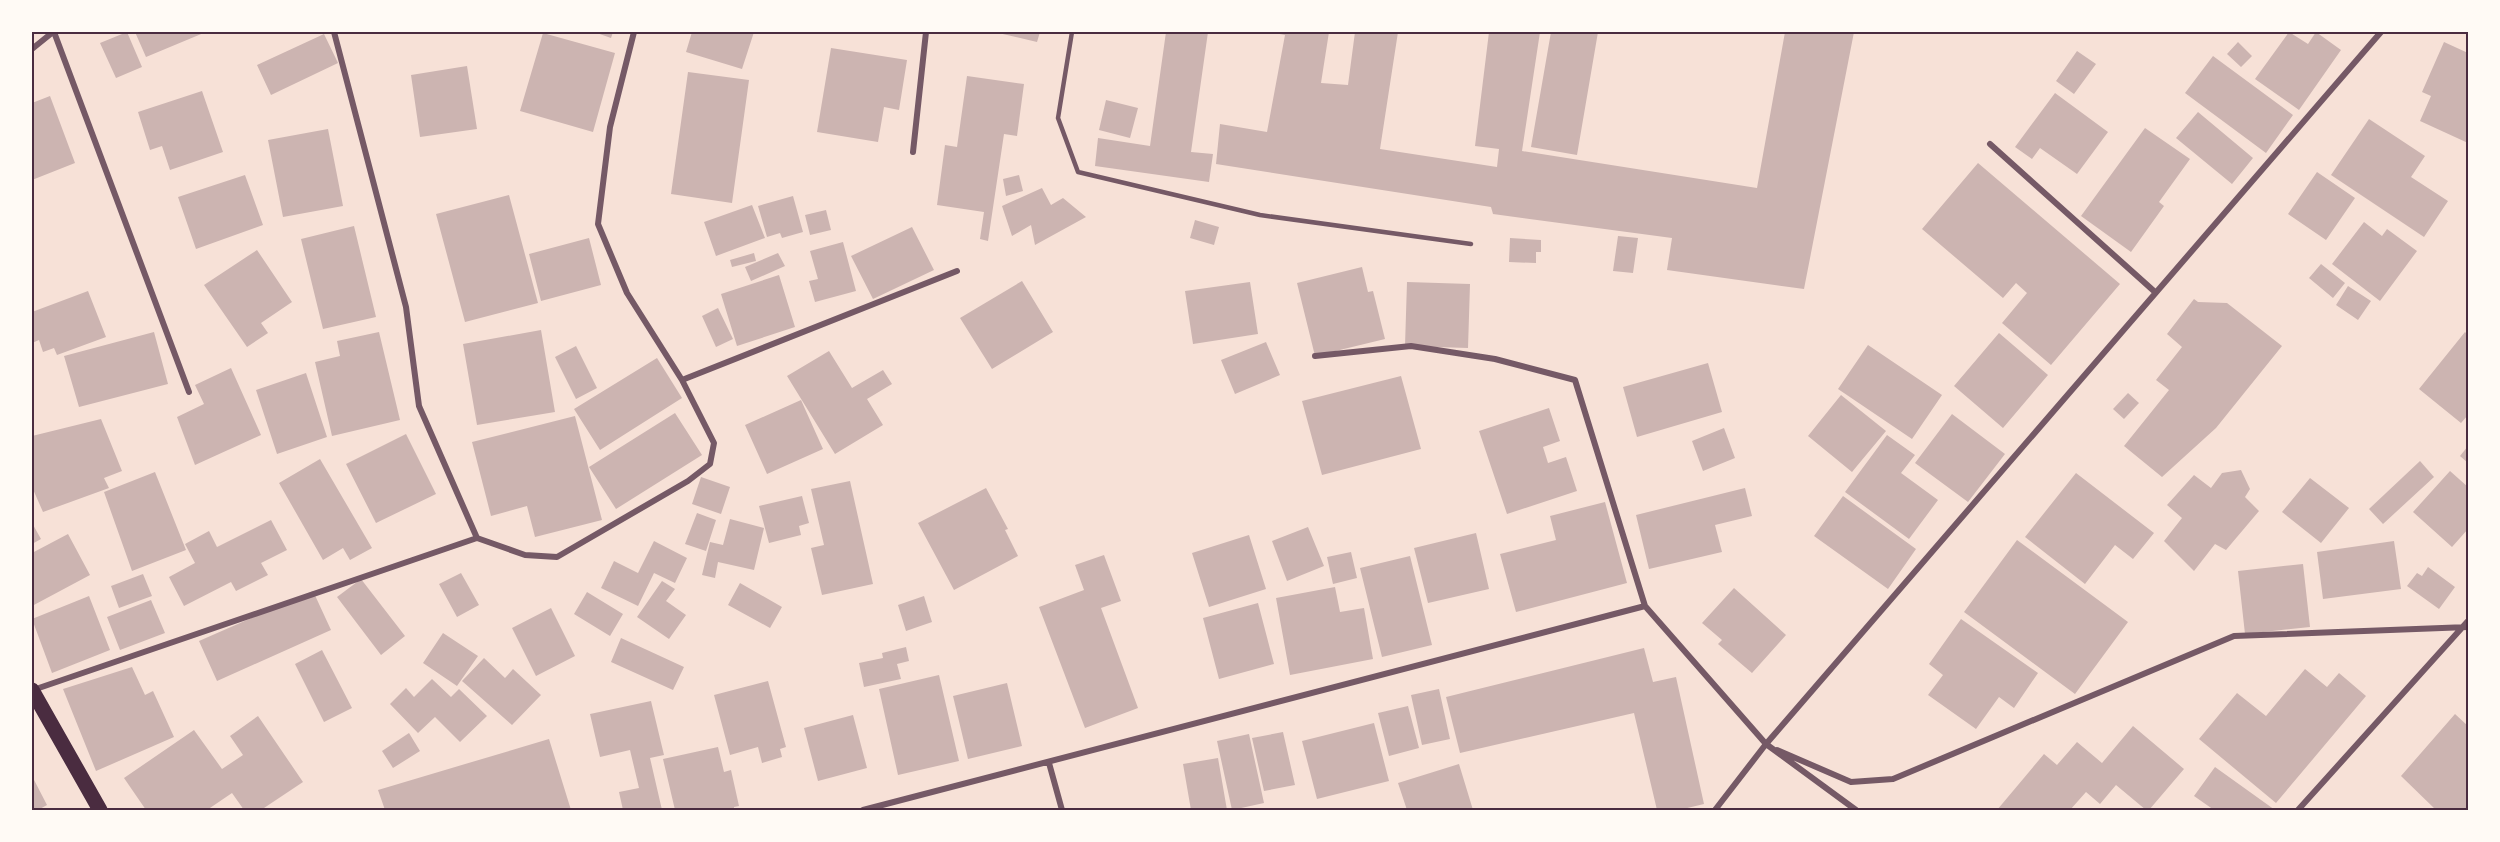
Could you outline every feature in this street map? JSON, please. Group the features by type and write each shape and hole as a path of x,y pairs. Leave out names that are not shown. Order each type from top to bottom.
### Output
{"main road":[{"path":"32,691 100,810"}],"street":[{"path":"32,49 53,32 189,393"},
{"path":"334,32 405,307 419,406 477,538"},
{"path":"32,691 477,538 525,555 557,556 688,481 710,464 714,443 682,380 627,293 598,224 610,127 634,32"},
{"path":"913,152 926,32"},
{"path":"1715,810 1766,744 2381,32"},
{"path":"1990,144 2155,292"},
{"path":"682,380 957,271"},
{"path":"1315,356 1411,346 1495,359 1575,380 1645,606 1766,744 1856,810"},
{"path":"862,810 1645,606"},
{"path":"2298,810 2466,627 2469,621"},
{"path":"1766,744 1851,782 1893,779 2234,636 2466,627"},
{"path":"1049,763 1062,810"}],"lane":[{"path":"1072,32 1058,118 1078,172 1260,215 1471,244"}],"building":[{"path":"127,32 142,67 116,78 100,43"},
{"path":"135,32 206,32 146,57"},
{"path":"594,32 613,32 611,38"},
{"path":"692,32 754,32 742,69 686,52"},
{"path":"994,32 1040,32 1037,42"},
{"path":"1166,32 1208,32 1191,152 1213,154 1209,182 1095,166 1098,138 1150,146"},
{"path":"1269,32 1329,32 1321,83 1348,85 1355,32 1398,32 1380,149 1497,167 1499,149 1475,146 1489,32 1540,32 1522,151 1757,188 1785,32 1854,32 1804,289 1667,270 1672,238 1493,214 1491,207 1216,164 1220,124 1267,132 1285,35"},
{"path":"1551,32 1598,32 1577,155 1531,147"},
{"path":"2289,32 2308,44 2316,32 2341,50 2299,110 2255,79"},
{"path":"543,33 615,53 593,132 520,111"},
{"path":"324,34 338,63 271,95 257,65"},
{"path":"2238,42 2252,56 2241,67 2227,54"},
{"path":"2444,42 2468,53 2468,143 2420,121 2431,96 2422,92"},
{"path":"831,48 907,60 899,110 884,107 878,142 817,132"},
{"path":"2077,51 2096,64 2074,94 2056,81"},
{"path":"2213,56 2293,115 2266,153 2185,93"},
{"path":"467,66 477,129 420,137 411,75"},
{"path":"688,72 749,80 732,203 671,194"},
{"path":"967,76 1024,84 1017,136 1004,134 988,241 980,239 984,212 937,205 945,145 957,147"},
{"path":"202,91 223,152 170,170 162,146 150,150 138,112"},
{"path":"2055,93 2108,132 2077,174 2040,148 2032,159 2015,147"},
{"path":"50,96 75,163 32,180 32,103"},
{"path":"1106,100 1138,108 1130,138 1099,130"},
{"path":"2198,112 2253,158 2232,184 2176,138"},
{"path":"2369,119 2425,156 2411,177 2448,201 2424,237 2331,175"},
{"path":"2145,128 2190,159 2159,202 2164,206 2131,252 2081,216"},
{"path":"328,129 343,206 283,217 268,140"},
{"path":"1978,163 2120,284 2051,365 2002,323 2027,293 2016,283 2003,298 1922,229"},
{"path":"2317,172 2355,198 2326,240 2288,214"},
{"path":"245,175 263,225 196,249 178,197"},
{"path":"1019,175 1023,191 1006,196 1003,179"},
{"path":"1042,188 1051,205 1063,198 1086,217 1035,245 1031,225 1012,236 1002,206"},
{"path":"509,195 538,303 465,322 436,214"},
{"path":"793,196 803,232 782,238 780,233 767,237 758,206"},
{"path":"752,205 765,238 716,256 704,222"},
{"path":"826,210 831,230 810,235 805,215"},
{"path":"1195,220 1219,227 1214,245 1190,238"},
{"path":"2364,222 2382,236 2387,229 2417,251 2380,301 2332,264"},
{"path":"354,226 376,317 323,329 301,239"},
{"path":"912,227 934,270 873,299 851,256"},
{"path":"1618,236 1638,238 1633,273 1613,271"},
{"path":"589,238 601,285 541,301 529,254"},
{"path":"1510,238 1541,240 1541,252 1536,252 1536,263 1509,262"},
{"path":"843,242 856,291 815,302 809,281 818,279 810,251"},
{"path":"257,250 292,302 261,323 268,333 247,347 204,285"},
{"path":"754,253 756,261 732,267 730,260"},
{"path":"778,253 785,266 751,281 745,267"},
{"path":"2321,264 2345,283 2333,298 2309,278"},
{"path":"1362,267 1368,292 1373,291 1385,339 1315,356 1297,283"},
{"path":"779,275 795,327 737,346 721,294"},
{"path":"1022,281 1053,332 992,369 960,318"},
{"path":"1250,282 1258,334 1193,344 1185,291"},
{"path":"1407,282 1470,284 1468,348 1405,346"},
{"path":"2348,286 2371,301 2358,320 2336,305"},
{"path":"88,291 106,337 57,355 54,348 43,352 39,340 32,343 32,312"},
{"path":"2194,299 2198,302 2227,303 2282,346 2216,428 2162,477 2124,446 2169,390 2156,380 2182,347 2167,334"},
{"path":"718,308 733,339 716,347 702,316"},
{"path":"541,330 555,412 477,425 463,344"},
{"path":"154,332 168,384 79,407 64,356"},
{"path":"379,332 400,420 332,436 315,362 340,356 337,341"},
{"path":"2465,332 2468,335 2468,415 2461,423 2419,389"},
{"path":"1999,333 2048,375 2003,428 1954,386"},
{"path":"1266,342 1280,375 1235,394 1221,360"},
{"path":"1868,345 1942,395 1912,439 1838,389"},
{"path":"576,346 597,388 576,399 555,357"},
{"path":"829,351 852,388 883,370 892,384 867,399 883,425 835,454 787,376"},
{"path":"657,358 682,398 600,450 574,409"},
{"path":"1708,363 1722,412 1637,437 1623,387"},
{"path":"231,368 261,435 195,465 177,417 204,404 195,385"},
{"path":"306,373 327,437 277,454 256,390"},
{"path":"1401,376 1421,449 1322,475 1302,401"},
{"path":"2128,393 2139,403 2124,419 2113,409"},
{"path":"1841,395 1886,431 1852,472 1808,436"},
{"path":"801,400 823,449 767,474 745,425"},
{"path":"1549,408 1560,441 1543,447 1548,463 1566,457 1577,491 1507,514 1479,431"},
{"path":"675,413 702,455 616,509 589,467"},
{"path":"1952,414 2005,454 1968,502 1915,463"},
{"path":"575,416 602,520 535,537 527,506 491,516 472,442"},
{"path":"101,419 122,471 104,478 109,488 43,512 32,487 32,436"},
{"path":"1724,428 1735,458 1703,471 1692,441"},
{"path":"406,434 436,494 376,523 346,464"},
{"path":"1887,435 1915,455 1901,473 1938,500 1909,539 1845,492"},
{"path":"2468,446 2468,463 2460,456"},
{"path":"320,459 372,548 350,560 343,548 323,560 279,483"},
{"path":"2420,461 2434,477 2383,524 2369,509"},
{"path":"2241,470 2250,489 2245,497 2259,511 2226,550 2215,544 2194,571 2164,541 2182,518 2167,505 2194,475 2211,488 2222,473"},
{"path":"2450,471 2468,487 2468,529 2452,547 2413,512"},
{"path":"155,472 186,550 132,571 104,492"},
{"path":"2076,473 2154,533 2133,559 2115,545 2085,584 2025,537"},
{"path":"701,477 730,487 721,514 692,504"},
{"path":"2310,478 2349,508 2321,543 2282,512"},
{"path":"850,481 873,584 822,595 811,548 824,545 811,489"},
{"path":"986,488 1008,529 1005,530 1018,556 954,590 918,523"},
{"path":"1745,488 1752,516 1715,525 1722,552 1649,569 1636,515"},
{"path":"802,496 809,523 799,526 801,535 769,543 759,506"},
{"path":"1843,496 1916,549 1888,589 1814,536"},
{"path":"1605,502 1627,583 1516,612 1500,554 1556,540 1550,516"},
{"path":"697,513 716,520 706,551 685,544"},
{"path":"730,519 764,528 754,570 718,562 715,578 702,575 710,542 723,545"},
{"path":"271,520 287,550 261,563 268,575 236,591 231,582 184,606 169,577 195,563 185,544 209,531 217,547"},
{"path":"32,523 41,539 32,544"},
{"path":"1308,527 1324,566 1287,581 1272,541"},
{"path":"1476,533 1489,589 1428,603 1414,548"},
{"path":"68,534 90,575 32,606 32,553"},
{"path":"1249,535 1266,589 1209,607 1192,553"},
{"path":"2017,540 2128,622 2075,694 1964,612"},
{"path":"654,541 687,558 675,583 654,573 638,606 601,588 614,561 638,573"},
{"path":"2394,541 2401,589 2323,599 2317,552"},
{"path":"1351,552 1357,578 1333,584 1327,557"},
{"path":"1104,555 1121,601 1101,608 1138,708 1085,728 1039,607 1084,590 1075,565"},
{"path":"1410,556 1432,645 1382,657 1360,568"},
{"path":"2303,564 2310,627 2245,634 2238,571"},
{"path":"2428,567 2455,587 2439,609 2407,586 2417,573 2422,576"},
{"path":"461,573 479,605 457,617 439,584"},
{"path":"143,574 152,596 119,608 111,586"},
{"path":"361,579 405,636 381,655 337,597"},
{"path":"662,581 675,589 666,601 686,615 669,639 637,617"},
{"path":"740,583 782,607 770,628 728,605"},
{"path":"1335,587 1340,612 1364,608 1373,659 1290,675 1276,598"},
{"path":"1734,588 1786,635 1752,673 1718,644 1722,640 1702,623"},
{"path":"313,591 331,630 217,681 199,641"},
{"path":"587,592 623,614 610,636 574,614"},
{"path":"89,596 110,650 52,673 32,619"},
{"path":"924,596 932,622 906,631 898,605"},
{"path":"151,600 165,633 120,650 107,617"},
{"path":"1258,603 1274,664 1219,679 1203,618"},
{"path":"551,608 575,656 536,676 512,628"},
{"path":"1961,619 2038,673 2014,708 1999,697 1976,729 1928,695 1943,675 1929,664"},
{"path":"443,633 478,656 457,686 423,663"},
{"path":"621,638 684,667 673,690 611,662"},
{"path":"906,647 909,661 897,664 901,679 864,687 859,663 883,658 882,653"},
{"path":"1644,648 1653,682 1676,677 1704,804 1679,810 1657,810 1634,713 1460,753 1446,697"},
{"path":"322,650 352,708 324,722 295,664"},
{"path":"484,658 505,678 513,669 541,695 512,725 462,681"},
{"path":"132,667 145,695 153,691 174,737 96,771 63,689"},
{"path":"2305,669 2327,687 2339,673 2366,696 2276,803 2199,739 2237,693 2266,716"},
{"path":"939,675 959,761 898,775 879,689"},
{"path":"432,679 451,697 459,689 487,716 460,742 435,717 418,733 390,704 406,688 414,697"},
{"path":"768,681 786,747 780,749 782,757 762,763 758,747 730,755 714,695"},
{"path":"1007,683 1022,746 968,759 953,696"},
{"path":"1439,689 1450,739 1422,745 1411,695"},
{"path":"651,701 664,755 650,758 662,810 623,810 619,792 639,788 630,750 600,757 590,714"},
{"path":"1408,706 1419,748 1389,756 1378,713"},
{"path":"2455,714 2468,726 2468,810 2436,810 2401,776"},
{"path":"853,715 867,768 818,781 804,728"},
{"path":"258,716 303,782 261,810 244,810 232,793 207,810 146,810 124,778 194,730 222,769 243,755 230,736"},
{"path":"1374,723 1389,781 1317,799 1302,741"},
{"path":"2133,726 2184,769 2149,810 2146,810 2116,785 2100,804 2086,792 2070,810 1997,810 2044,754 2057,765 2077,742 2102,763"},
{"path":"1283,732 1295,785 1264,791 1252,738"},
{"path":"409,733 420,751 393,768 382,751"},
{"path":"1249,734 1264,803 1232,810 1217,741"},
{"path":"549,739 571,810 385,810 378,790"},
{"path":"718,747 724,772 731,770 739,806 734,807 734,810 675,810 663,759"},
{"path":"1218,758 1227,810 1191,810 1183,764"},
{"path":"1459,764 1473,810 1407,810 1398,783"},
{"path":"2215,767 2275,810 2214,810 2194,796"},
{"path":"32,776 47,805 38,810 32,810"}]}
